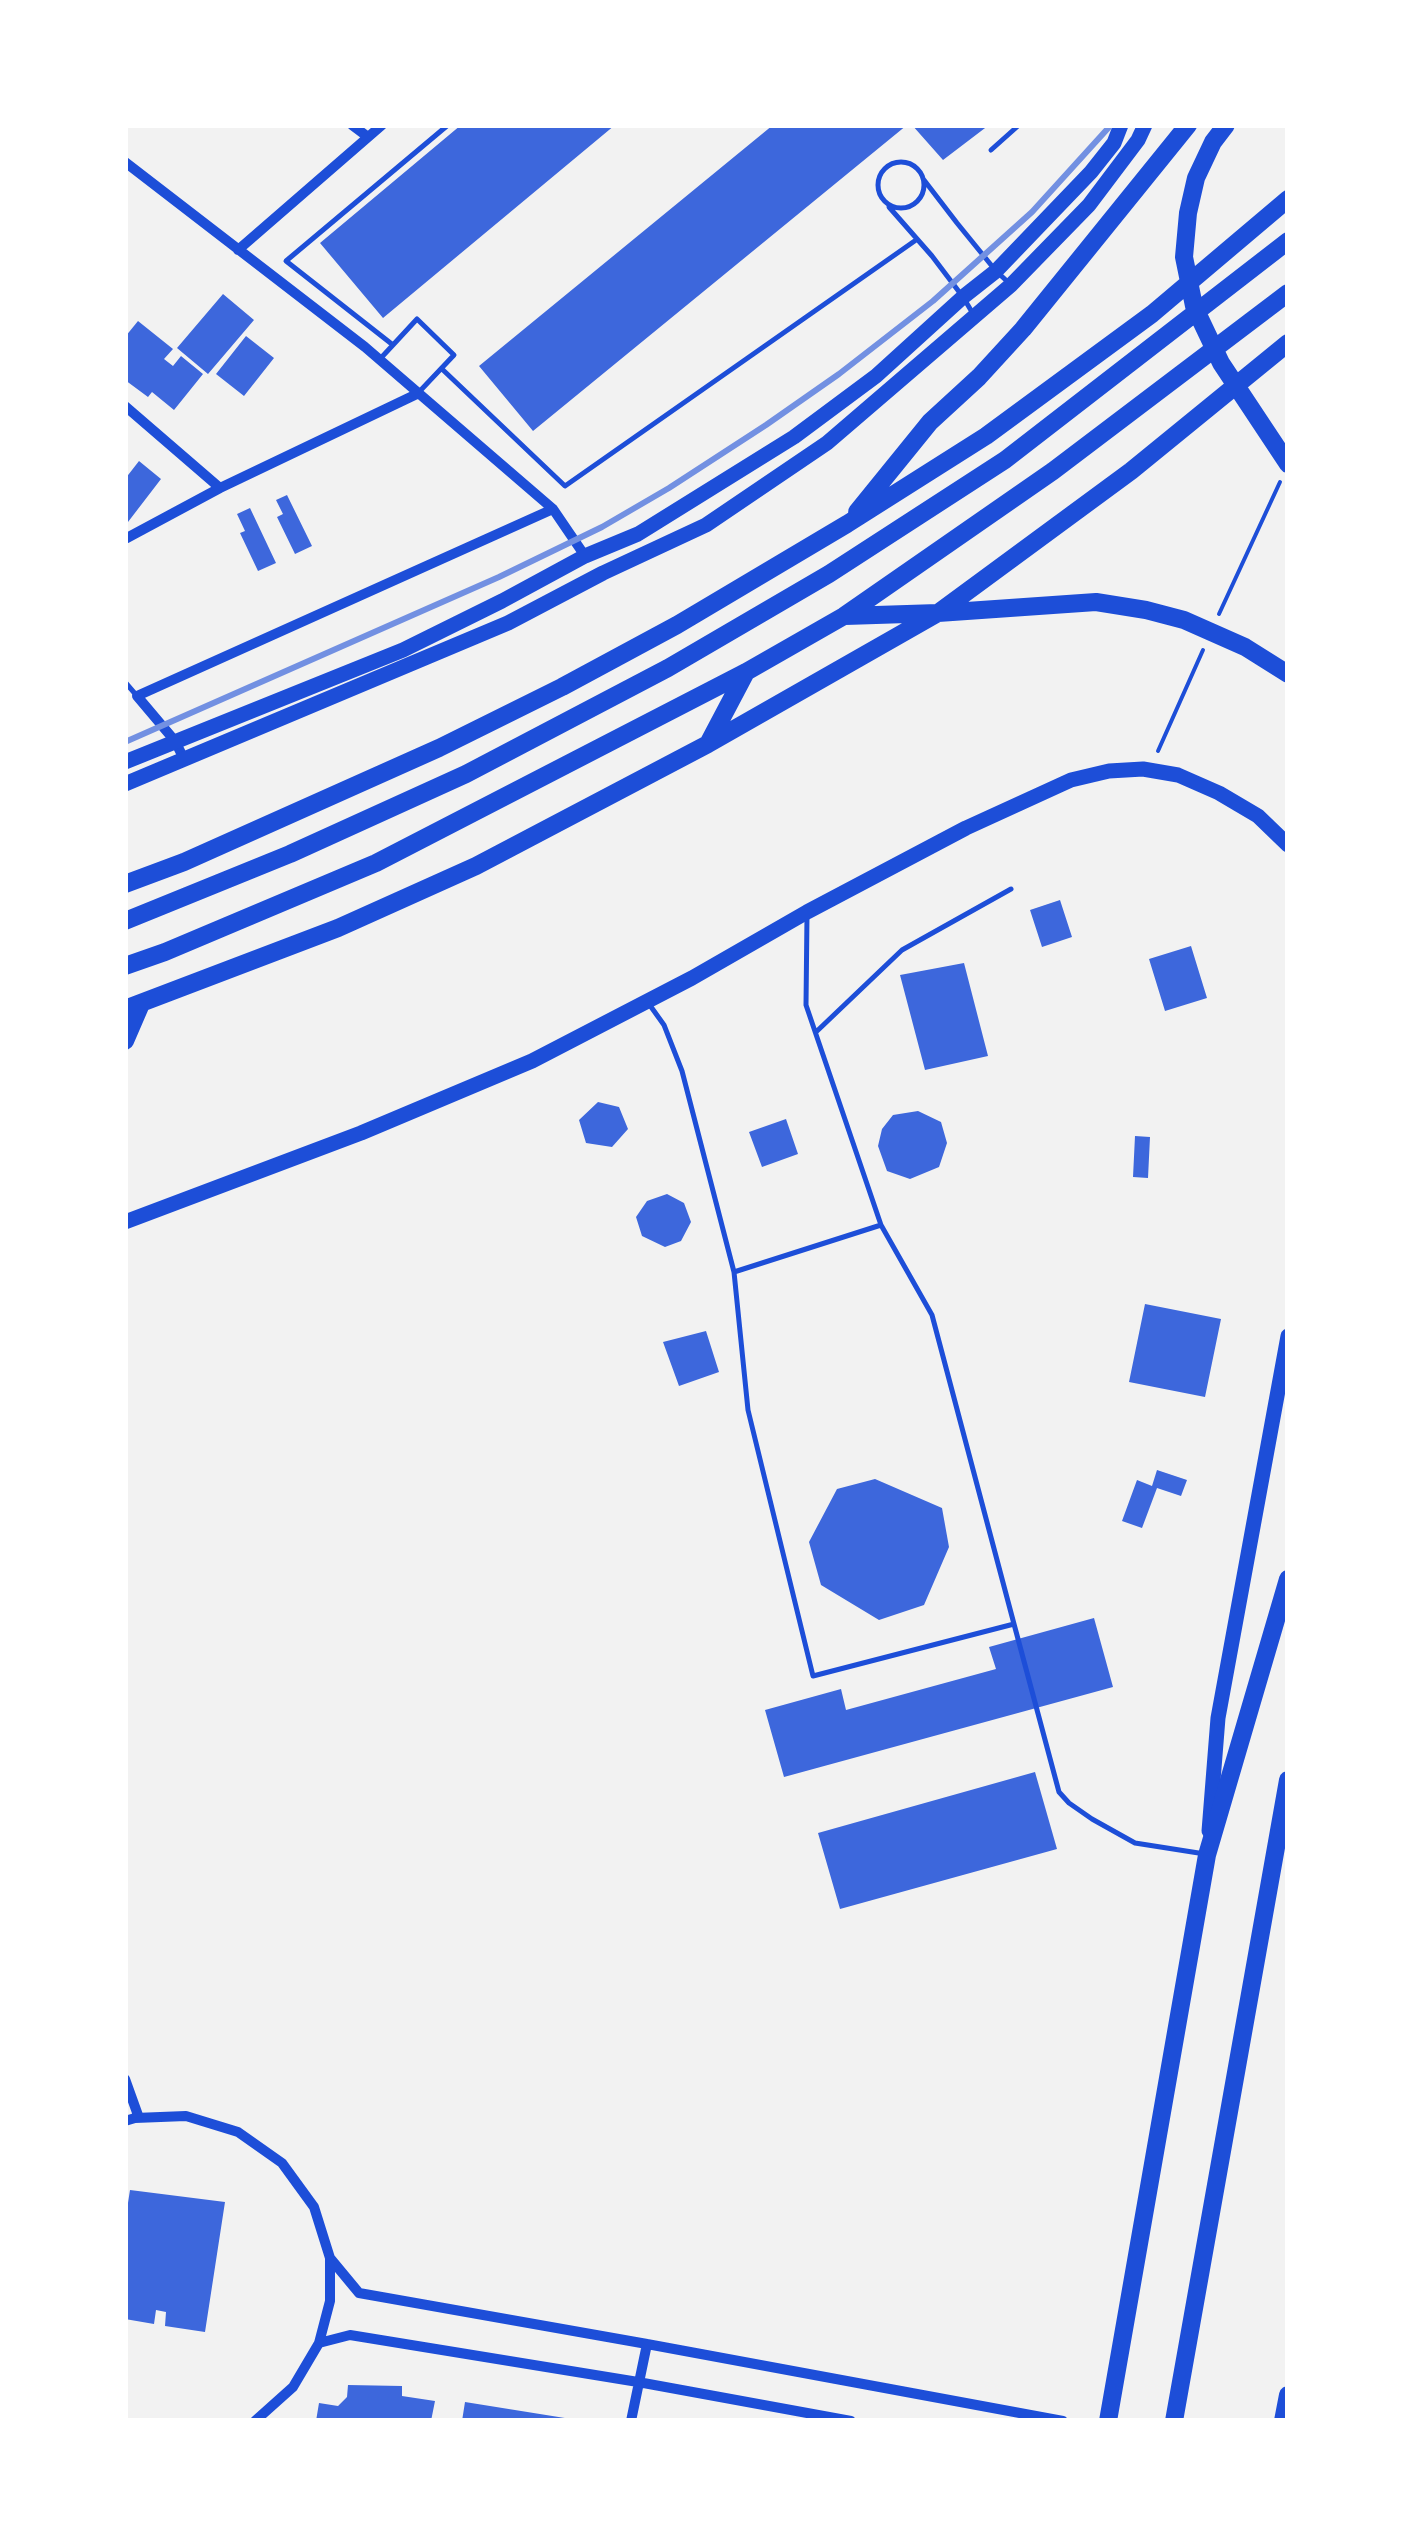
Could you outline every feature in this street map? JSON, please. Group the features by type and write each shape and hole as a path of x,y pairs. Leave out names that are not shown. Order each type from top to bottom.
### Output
{"main road":[{"path":"125,762 403,650 584,556 638,534 794,437 876,376 996,271 1091,172 1114,143 1122,125 1141,132 1089,205 1011,285 828,444 706,525 508,622 125,784"},
{"path":"847,524 930,422 1023,329 1188,125"},
{"path":"1226,125 1212,142 1196,178 1184,256 1194,306 1220,363 1288,464"},
{"path":"125,884 315,805 562,687 677,626 986,436 1167,301 1288,199"},
{"path":"125,921 290,854 466,774 668,668 828,574 1005,460 1288,240"},
{"path":"125,966 376,863 746,672 844,616 1053,471 1288,293"},
{"path":"125,1042 133,1007 338,928 459,874 708,744 938,612 1131,471 1288,343"},
{"path":"584,556 603,573"},
{"path":"844,616 1096,602 1184,620 1245,647 1288,674"},
{"path":"708,744 746,672"},
{"path":"125,1222 360,1133 532,1061 966,828 1072,780 1109,771 1143,769 1178,775 1220,793 1258,816 1288,845"},
{"path":"1108,2421 1208,1855 1218,1718 1288,1336"},
{"path":"1208,1855 1288,1579"},
{"path":"1174,2421 1288,1780"},
{"path":"1283,2421 1288,2395"}],"street":[{"path":"352,125 368,137"},
{"path":"238,250 382,125"},
{"path":"125,162 380,359 553,509 584,556"},
{"path":"125,539 220,488 419,393"},
{"path":"125,406 220,488"},
{"path":"184,758 175,741 136,696 553,509"},
{"path":"125,2079 139,2118"},
{"path":"125,2121 186,2116 238,2132 282,2163 314,2206 330,2258 330,2302 320,2343 293,2387 255,2421"},
{"path":"330,2258 359,2293 1063,2421"},
{"path":"320,2343 350,2335 852,2421"},
{"path":"631,2421 647,2344"},
{"path":"992,2408 998,2421"}],"lane":[{"path":"393,345 286,261 448,125"},
{"path":"992,150 1019,125"},
{"path":"974,317 932,256 882,199 878,178 887,166 894,162 917,168 1011,285"},
{"path":"888,204 901,209 916,204 924,190 924,178"},
{"path":"442,369 565,486 916,240"},
{"path":"380,359 416,320 454,355 419,393"},
{"path":"125,682 136,696"},
{"path":"816,1032 902,950 1011,889"},
{"path":"807,912 806,1005 880,1224 932,1315 1059,1792 1069,1804 1136,1843 1208,1855"},
{"path":"647,1001 664,1025 682,1071 734,1272 748,1410 813,1676 1014,1624"},
{"path":"734,1272 880,1224"}],"path":[{"path":"1219,614 1288,464"},
{"path":"1156,756 1208,638"}],"building":[{"path":"461,125 615,125 383,318 320,243"},
{"path":"773,125 907,125 533,431 479,366"},
{"path":"912,125 989,125 943,160"},
{"path":"223,294 254,320 208,374 177,348"},
{"path":"138,321 173,349 164,359 173,366 181,356 203,374 174,410 152,392 148,397 125,380 125,337"},
{"path":"246,336 274,358 244,396 216,374"},
{"path":"139,461 161,479 128,522 125,479"},
{"path":"287,495 312,546 295,554 277,517 283,514 276,500"},
{"path":"250,508 276,563 258,571 240,533 245,531 237,514"},
{"path":"1060,900 1072,937 1042,947 1030,910"},
{"path":"1191,946 1207,998 1165,1011 1149,959"},
{"path":"964,963 988,1056 925,1070 900,975"},
{"path":"598,1102 619,1107 628,1129 612,1147 586,1143 579,1120"},
{"path":"918,1111 941,1122 947,1143 939,1167 910,1179 887,1171 878,1146 882,1129 893,1115"},
{"path":"786,1119 798,1154 762,1167 749,1132"},
{"path":"1135,1136 1150,1137 1148,1178 1133,1177"},
{"path":"667,1194 684,1203 691,1222 681,1241 665,1247 642,1236 636,1217 647,1201"},
{"path":"1145,1304 1221,1319 1205,1397 1129,1382"},
{"path":"706,1331 719,1372 679,1386 663,1342"},
{"path":"1157,1470 1187,1480 1181,1496 1157,1488 1142,1528 1122,1521 1137,1480 1152,1486"},
{"path":"875,1479 942,1508 949,1547 924,1605 879,1620 821,1585 809,1542 837,1489"},
{"path":"1094,1618 1113,1687 784,1777 765,1710 841,1689 846,1710 996,1669 989,1647"},
{"path":"1035,1772 1057,1849 840,1909 818,1833"},
{"path":"130,2190 225,2202 205,2332 165,2326 166,2312 156,2310 154,2324 125,2319 125,2222"},
{"path":"348,2385 402,2386 402,2396 435,2401 431,2421 316,2421 319,2403 338,2406 347,2397"},
{"path":"465,2402 571,2419 462,2421"}],"railway":[{"path":"125,742 499,577 602,527 669,488 839,374 933,301 1032,212 1111,125"}]}
